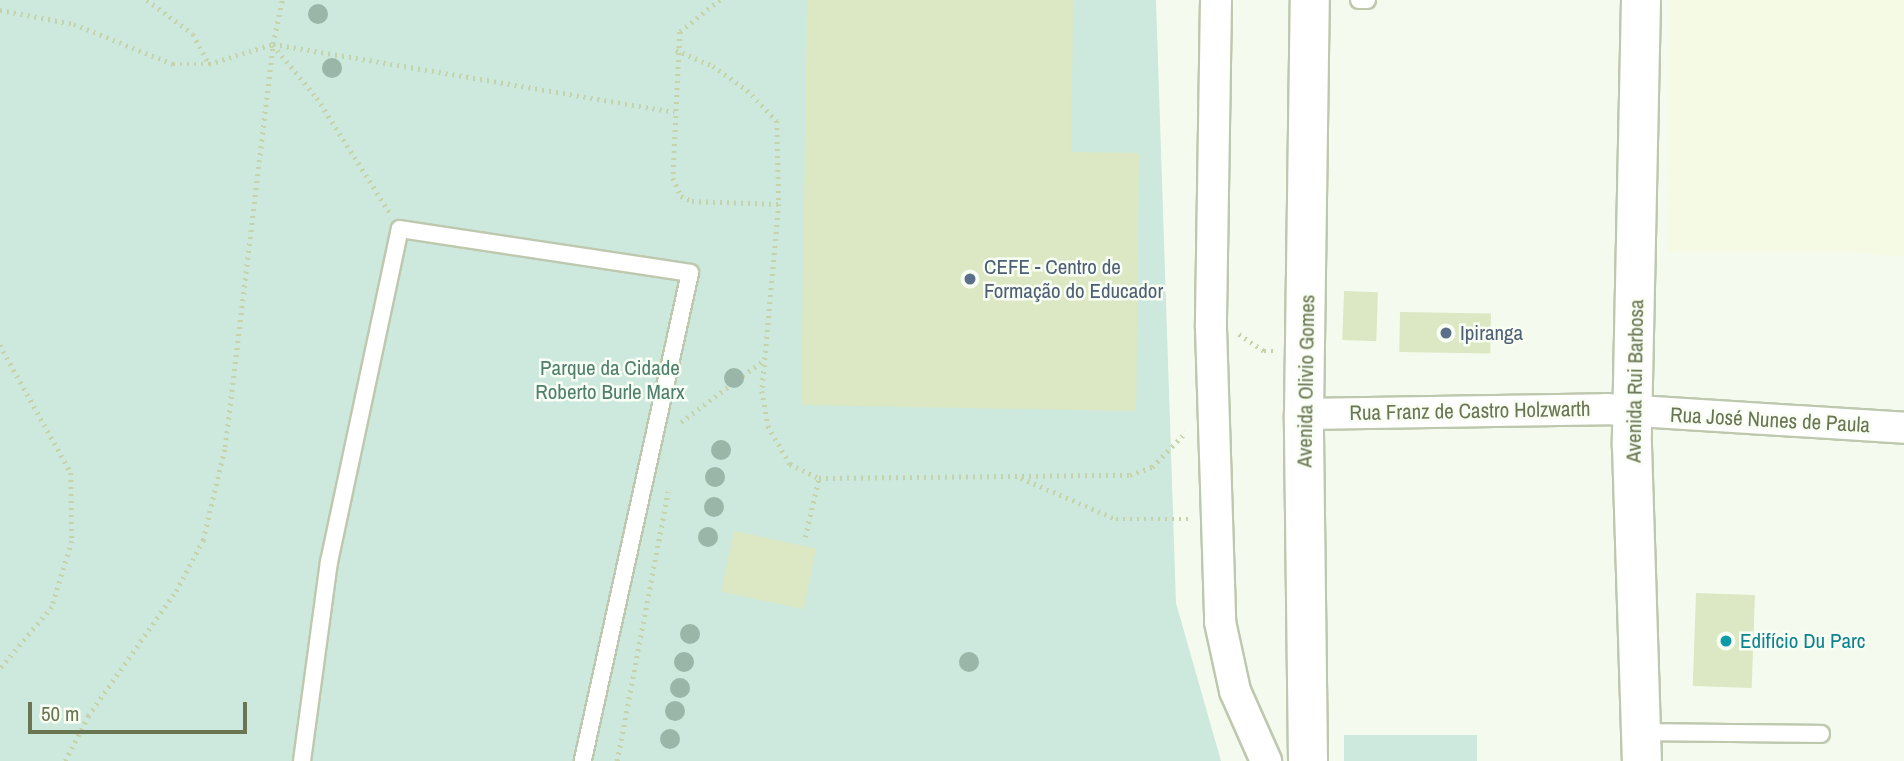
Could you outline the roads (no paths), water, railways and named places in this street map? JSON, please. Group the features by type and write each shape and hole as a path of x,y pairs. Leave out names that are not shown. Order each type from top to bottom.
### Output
{"main road":[{"name":"Avenida Olivio Gomes","path":"1308,761 1304,414 1307,353 1310,0"},
{"name":"Avenida Rui Barbosa","path":"1641,0 1635,412 1632,446 1642,746"}],"street":[{"path":"1216,0 1211,328 1215,519 1224,657 1266,761"},
{"name":"Rua Franz de Castro Holzwarth","path":"1304,414 1635,412"},
{"name":"Rua José Nunes de Paula","path":"1635,412 1904,428"}],"lane":[{"path":"1359,0 1367,0"},
{"path":"302,761 329,562 400,229 690,273 583,761"},
{"path":"1642,746 1821,734"}],"place":[{"name":"CEFE - Centro de Formação do Educador","path":"970,279"},
{"name":"Ipiranga","path":"1446,333"},
{"name":"Edifício Du Parc","path":"1726,641"}],"park label":[{"name":"Parque da Cidade Roberto Burle Marx","path":"610,380"}]}
